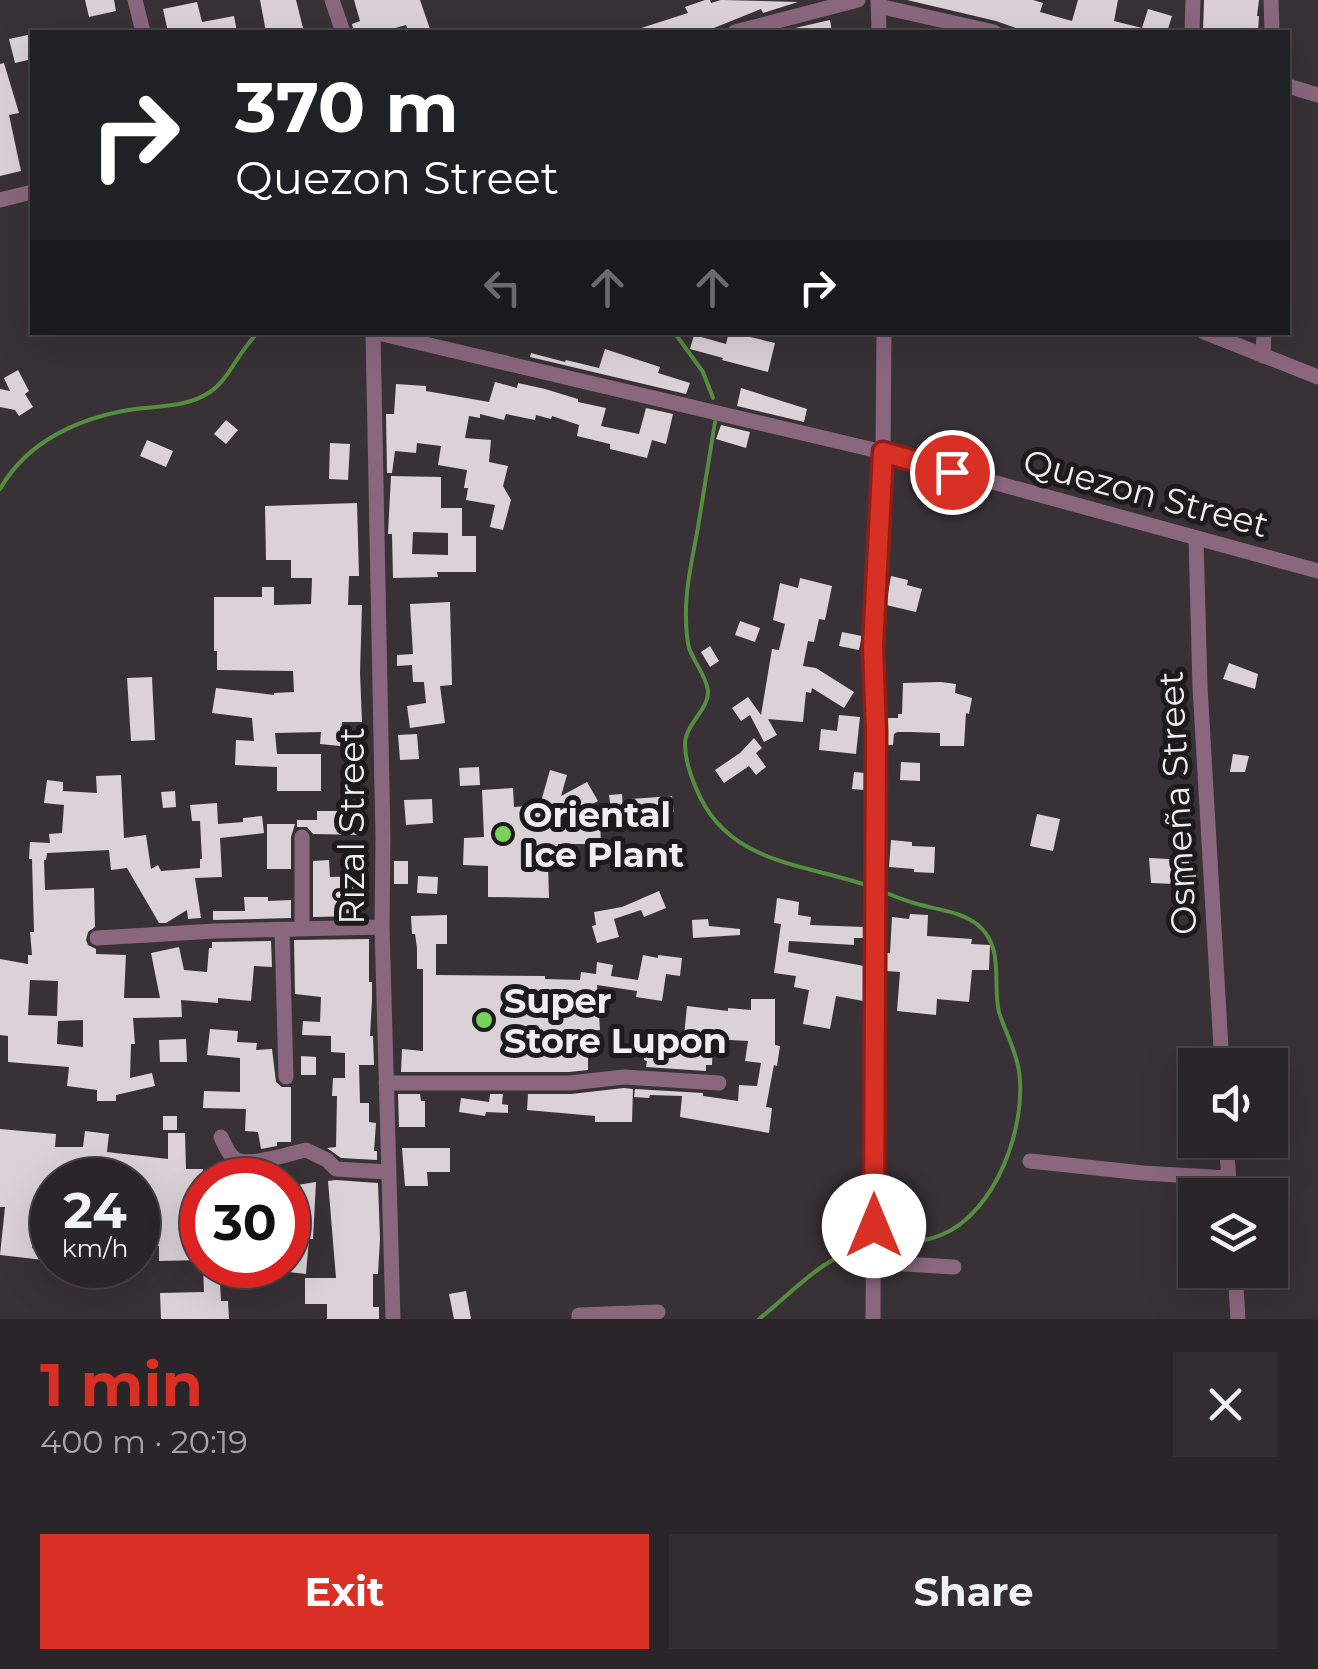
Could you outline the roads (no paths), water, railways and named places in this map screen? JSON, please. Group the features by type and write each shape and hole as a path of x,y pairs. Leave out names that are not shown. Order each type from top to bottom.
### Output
{"street":[{"path":"135,0 142,30"},
{"path":"332,0 342,30"},
{"path":"743,30 858,0"},
{"path":"1192,30 1193,0"},
{"path":"1271,0 1272,30"},
{"path":"880,30 878,3 986,30"},
{"path":"1290,87 1318,95"},
{"path":"0,200 30,192"},
{"name":"Rizal Street","path":"374,335 392,1319"},
{"name":"Quezon Street","path":"387,335 883,452 1318,572"},
{"path":"873,1319 873,646 883,452 884,335"},
{"path":"1212,335 1318,377"},
{"path":"1264,335 1264,356"},
{"name":"Osmeña Street","path":"1196,538 1200,687 1221,1048"},
{"path":"302,837 302,928"},
{"path":"96,938 382,927"},
{"path":"282,930 286,1076"},
{"path":"386,1082 570,1083 624,1077 720,1083"},
{"path":"221,1136 232,1157 239,1161 275,1160 306,1150 336,1169 388,1172"},
{"path":"1030,1161 1228,1178 1227,1158"},
{"path":"874,1262 954,1267"},
{"path":"1235,1288 1238,1319"},
{"path":"579,1319 579,1315 658,1312"}],"waterway":[{"path":"0,489 25,457 76,425 115,413 183,403 210,392 256,335"},
{"path":"676,335 703,372 713,398"},
{"path":"715,422 687,595 689,648 708,690 705,704 686,737 690,772 709,813 746,846 791,864 866,885"},
{"path":"880,1246 941,1235 978,1208 1004,1165 1018,1117 1020,1093 1018,1063 997,1001 995,955 986,934 965,917 884,892"},
{"path":"759,1319 822,1266 867,1246"}],"place":[{"name":"Oriental Ice Plant","path":"503,834"},
{"name":"Super Store Lupon","path":"484,1020"}]}
